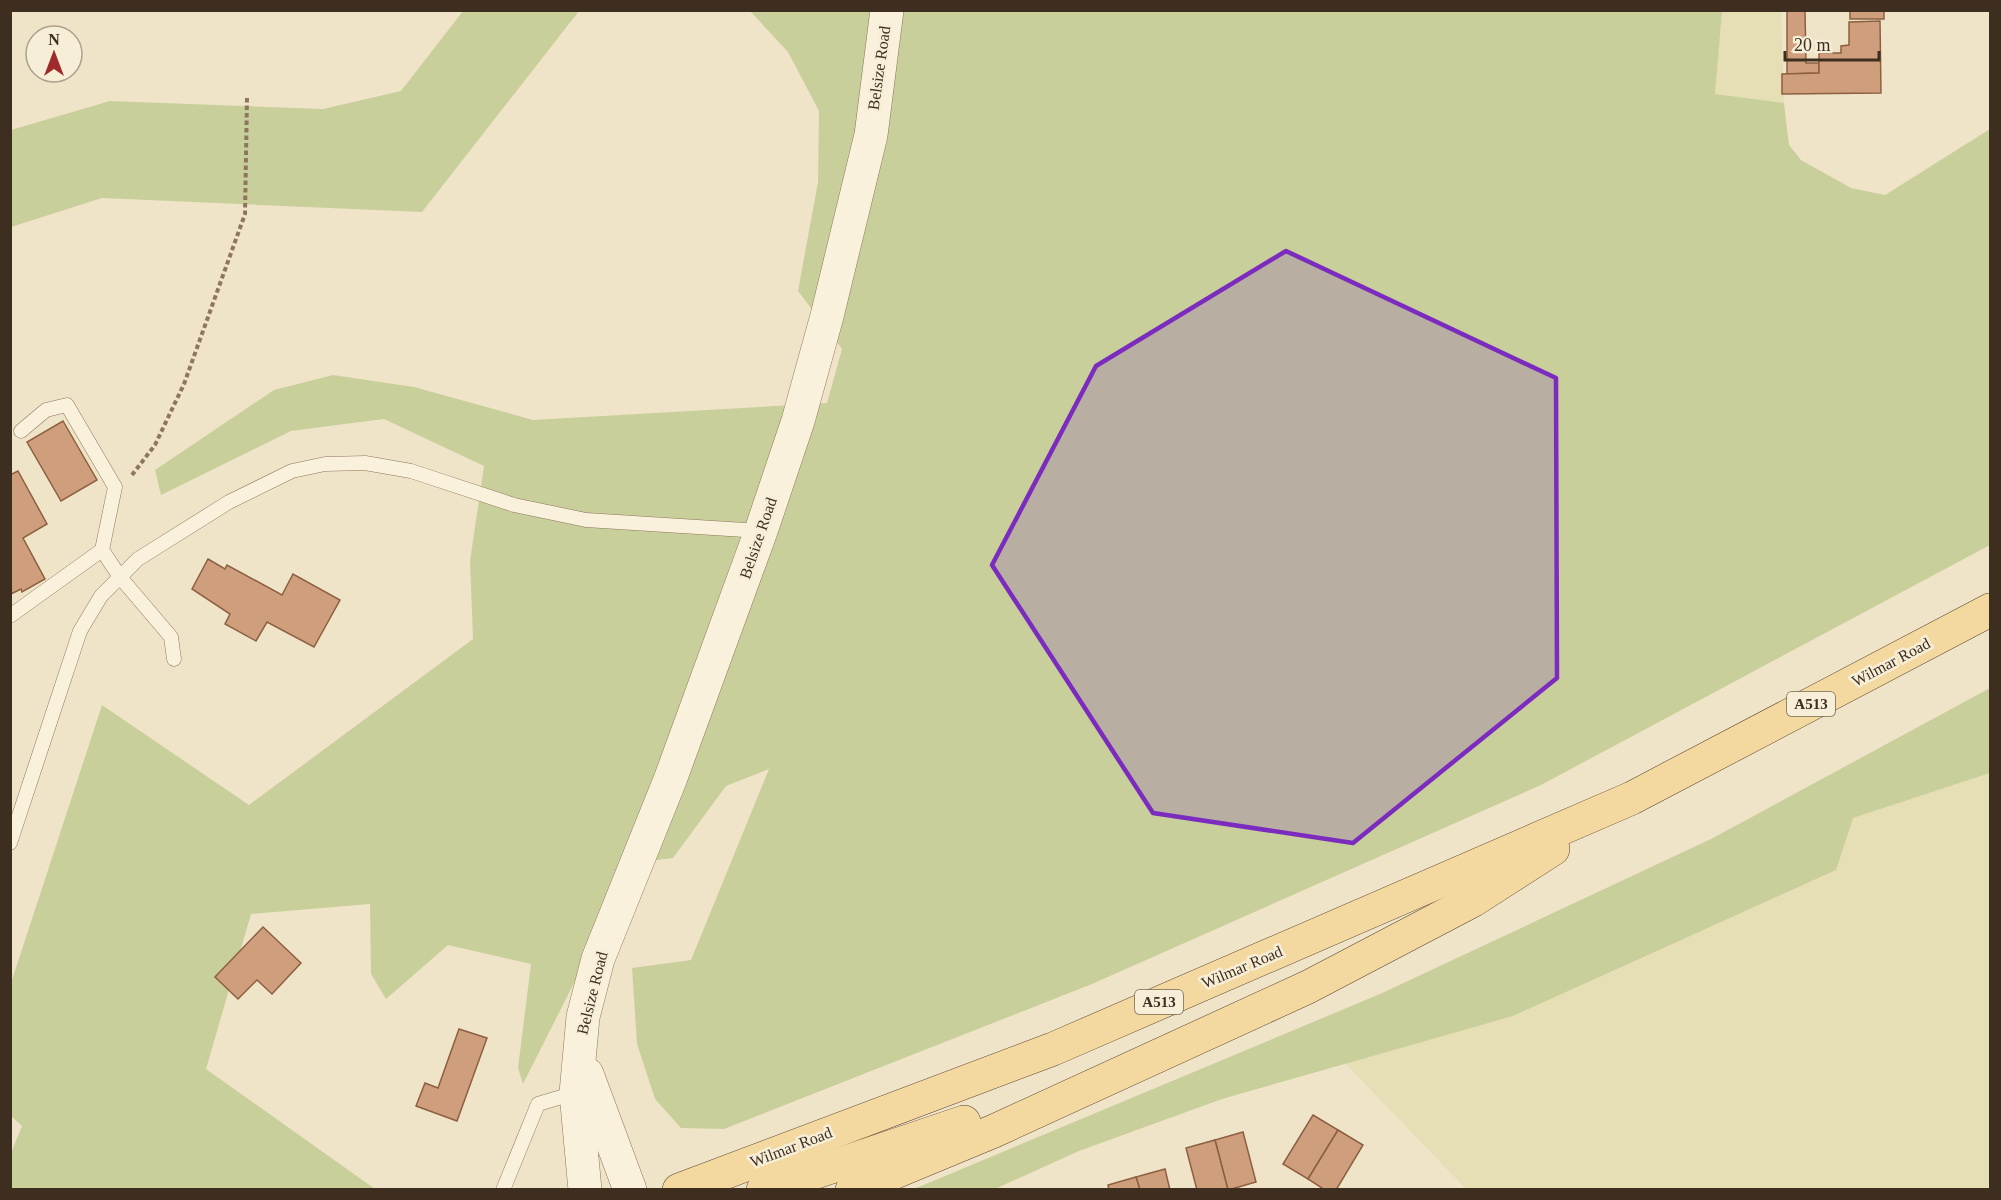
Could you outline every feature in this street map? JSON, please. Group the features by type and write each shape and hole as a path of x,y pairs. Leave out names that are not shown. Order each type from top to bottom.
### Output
{"main road":[{"name":"Wilmar Road","path":"679,1190 1053,1048 1632,798 1990,610"},
{"name":"Wilmar Road","path":"852,1190 994,1131 1308,987 1472,901 1632,798"},
{"name":"A513","path":"764,1190 1162,1055"}],"street":[{"name":"Belsize Road","path":"585,1190 584,1091 579,1050 583,1017 598,959 670,780 762,531 798,422 827,316 871,135 887,10"},
{"name":"Belsize Road","path":"584,1091 630,1190"}],"lane":[{"path":"10,616 102,550 115,487 67,405 46,410 21,431"},
{"path":"10,843 80,631 101,596 138,559 229,502 292,471 325,464 365,463 411,471 514,505 586,520 762,531"},
{"path":"102,550 120,577 171,637 174,659"},
{"path":"503,1190 538,1104 584,1091"}],"path":[{"path":"115,487 129,480 155,445 184,384 245,214 247,97"}],"highlighted area":[{"path":"1286,251 1556,378 1557,678 1353,843 1153,813 992,565 1096,366"}],"shaded area":[{"path":"1722,11 1781,11 1784,103 1714,94"},
{"path":"1990,773 1990,1189 1466,1189 1345,1063 1513,1016 1672,943 1853,818"}],"green space":[{"path":"463,11 579,11 422,212 102,198 11,227 11,130 110,101 323,109 401,91"},
{"path":"750,11 1722,11 1715,94 1784,103 1789,145 1801,160 1851,188 1885,195 1990,129 1990,545 1541,785 1092,984 724,1129 681,1128 655,1099 637,1044 632,968 691,960 769,769 726,786 673,858 626,864 572,987 523,1084 518,1068 531,964 448,945 386,999 371,974 370,904 251,914 206,1069 375,1189 11,1189 11,1153 22,1126 11,1116 11,983 102,705 249,805 473,639 470,561 484,466 384,419 291,431 161,495 155,470 274,390 333,375 414,387 533,420 827,403 842,349 798,291 818,182 819,111 788,52"},
{"path":"1990,688 1990,773 1853,818 1836,870 1513,1016 1222,1099 1079,1151 995,1189 914,1189 1380,994 1711,839"}],"building":[{"path":"1787,10 1805,10 1806,63 1819,63 1819,73 1787,74"},
{"path":"1850,10 1884,10 1884,19 1850,19"},
{"path":"1880,21 1881,93 1782,94 1782,74 1819,73 1819,53 1841,53 1841,46 1849,45 1849,22"},
{"path":"63,421 97,480 61,501 27,442"},
{"path":"18,471 47,524 23,538 45,579 22,592 21,589 11,594 10,475"},
{"path":"208,559 225,569 227,565 282,595 293,574 340,600 314,647 267,622 256,641 225,624 230,614 192,589"},
{"path":"263,927 301,963 272,994 257,980 238,999 215,977"},
{"path":"459,1029 487,1038 457,1121 416,1106 425,1083 438,1088"},
{"path":"1313,1115 1338,1130 1308,1179 1283,1164"},
{"path":"1338,1130 1363,1145 1336,1190 1325,1190 1308,1179"},
{"path":"1243,1132 1256,1182 1228,1190 1215,1140"},
{"path":"1215,1140 1228,1190 1197,1190 1186,1148"},
{"path":"1165,1169 1170,1190 1140,1190 1136,1177"},
{"path":"1136,1177 1140,1190 1109,1190 1108,1185"}]}
